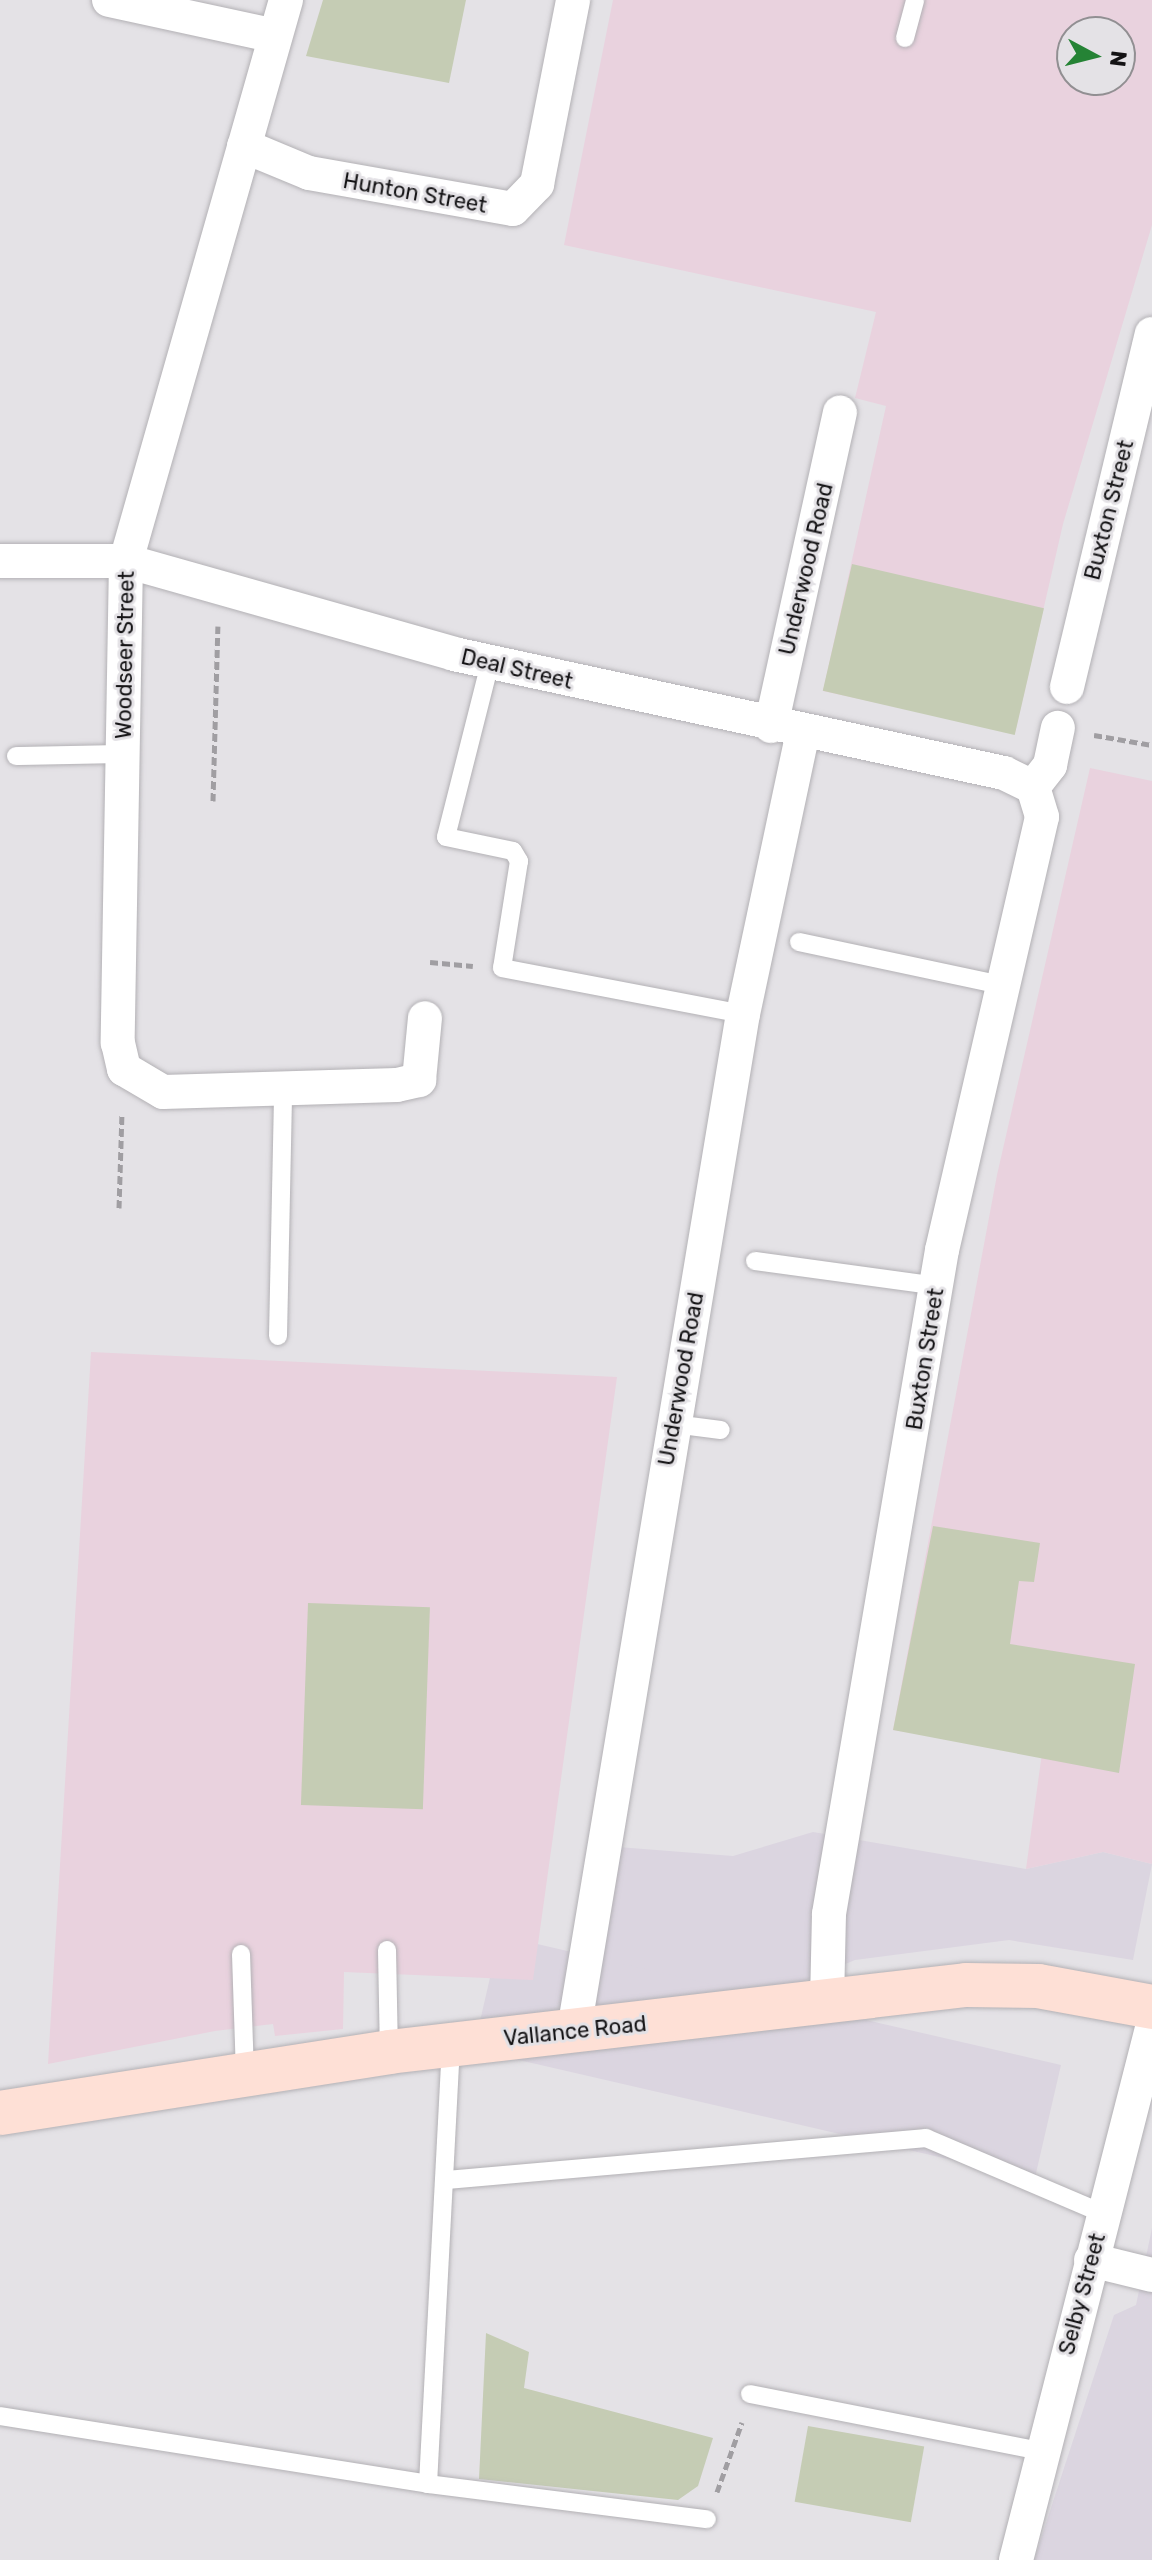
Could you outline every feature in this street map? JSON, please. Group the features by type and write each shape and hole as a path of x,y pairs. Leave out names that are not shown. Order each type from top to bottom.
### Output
{"main road":[{"name":"Vallance Road","path":"0,2113 389,2052 996,1983 1152,2007"}],"street":[{"path":"109,0 275,36"},
{"name":"Woodseer Street","path":"124,1069 118,1043 126,561 286,0"},
{"name":"Hunton Street","path":"244,146 309,173 513,209 537,184 573,0"},
{"name":"Buxton Street","path":"1067,687 1152,334"},
{"name":"Underwood Road","path":"574,2030 840,412"},
{"name":"Deal Street","path":"0,561 126,561 490,663 1004,773 1033,787"},
{"path":"1033,787 1050,765 1058,728"},
{"name":"Buxton Street","path":"827,2002 829,1914 937,1286 1042,817 1033,787"},
{"path":"124,1069 163,1092 412,1084 419,1080 425,1018"},
{"name":"Selby Street","path":"1016,2560 1040,2451 1091,2260 1142,2107 1152,2028"},
{"path":"1091,2260 1152,2275"}],"lane":[{"path":"905,38 915,0"},
{"path":"490,663 446,832 449,840 513,851 519,861 502,968 743,1014"},
{"path":"16,756 124,754"},
{"path":"799,942 1002,985"},
{"path":"278,1336 283,1090"},
{"path":"755,1261 937,1286"},
{"path":"674,1424 721,1430"},
{"path":"387,1950 389,2052"},
{"path":"241,1954 245,2074"},
{"path":"428,2484 447,2180 451,2045"},
{"path":"447,2180 926,2138 1104,2214"},
{"path":"750,2394 1040,2451"},
{"path":"0,2416 428,2484 707,2519"}],"path":[{"path":"213,801 220,586"},
{"path":"1058,728 1152,745"},
{"path":"430,962 502,968"},
{"path":"119,1208 124,1069"},
{"path":"707,2519 750,2394"}],"shaded area":[{"path":"613,0 1152,0 1152,225 1063,524 1015,733 823,691 886,406 855,398 876,312 564,245"},
{"path":"1090,768 1152,781 1152,1864 1103,1852 1026,1869 1042,1753 893,1730 997,1175"},
{"path":"91,1352 617,1377 533,1980 344,1972 343,2029 275,2036 273,2024 215,2031 48,2064"},
{"path":"813,1832 1026,1869 1103,1852 1152,1864 1133,1960 1009,1940 855,1960 785,1989 584,2017 618,1847 733,1856"},
{"path":"500,1935 1061,2065 1035,2179 473,2049"},
{"path":"1152,2228 1152,2560 1034,2560 1114,2315 1136,2305"}],"green space":[{"path":"323,0 466,0 449,83 306,56"},
{"path":"852,564 1044,608 1015,735 823,691"},
{"path":"933,1526 1040,1543 1034,1582 1019,1581 1010,1644 1135,1664 1119,1773 893,1730"},
{"path":"308,1603 430,1607 423,1809 301,1805"},
{"path":"486,2333 529,2352 524,2388 713,2438 698,2486 678,2500 479,2479"},
{"path":"808,2426 924,2446 911,2522 795,2502"}]}
